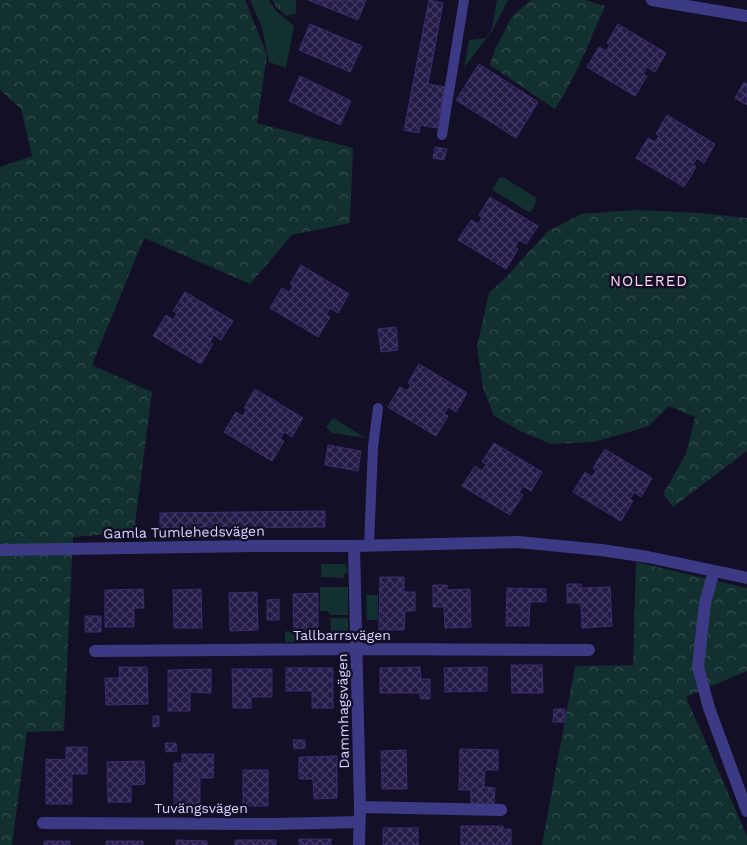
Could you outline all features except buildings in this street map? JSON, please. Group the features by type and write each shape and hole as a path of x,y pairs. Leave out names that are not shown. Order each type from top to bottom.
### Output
{"street":[{"path":"652,0 687,3 747,16"},
{"name":"Gamla Tumlehedsvägen","path":"0,550 518,542 601,550 648,557 747,578"},
{"name":"Dammhagsvägen","path":"354,546 360,808 359,845"},
{"path":"714,571 705,603 698,667 709,708 747,811"},
{"name":"Tallbarrsvägen","path":"95,652 357,649 589,650"},
{"path":"360,808 501,810"},
{"name":"Tuvängsvägen","path":"43,823 275,824 359,822"}],"lane":[{"path":"442,135 464,0"},
{"path":"369,545 373,447 378,408"}],"green space":[{"path":"0,0 245,0 267,55 257,123 353,148 350,223 292,235 250,284 144,238 92,365 152,392 134,532 73,537 64,731 27,732 12,845 0,845 0,167 32,156 21,109 0,90"},
{"path":"250,0 269,0 276,11 294,26 286,68 269,62 262,28"},
{"path":"272,0 296,0 296,13 287,16 277,8"},
{"path":"497,0 508,0 492,31 464,68 469,40 486,38 492,28"},
{"path":"531,0 585,0 605,6 576,72 555,109 490,65 495,49 513,15"},
{"path":"503,177 537,199 532,211 527,211 492,190 499,178"},
{"path":"635,210 702,213 747,218 747,451 673,507 663,494 686,454 695,417 669,406 649,426 594,442 551,444 522,432 494,416 483,388 477,346 489,293 548,231 581,214"},
{"path":"333,418 366,438 332,433 326,427"},
{"path":"636,562 747,588 747,671 686,697 747,836 747,845 542,845 575,666 633,665"},
{"path":"321,564 345,564 348,570 344,574 344,578 321,577"},
{"path":"320,587 348,587 348,615 330,615 328,611 320,611"},
{"path":"366,595 378,595 378,620 367,620"},
{"path":"330,618 348,618 348,630 336,642 285,642 285,631 296,633 317,632 319,635 329,634 331,631"}],"district":[{"name":"NOLERED","path":"649,281"}]}
